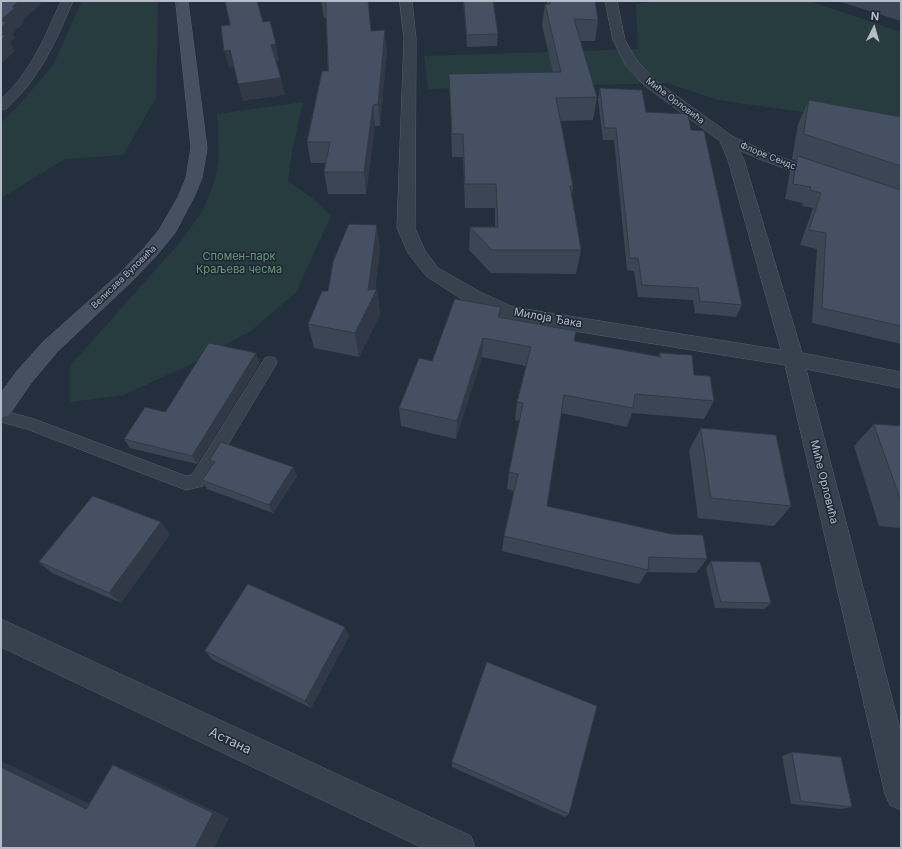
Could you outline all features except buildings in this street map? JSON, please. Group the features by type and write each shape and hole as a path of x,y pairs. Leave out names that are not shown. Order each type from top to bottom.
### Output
{"street":[{"path":"1,106 18,90 44,55 67,1"},
{"name":"Велисава Вуловића","path":"1,409 24,377 50,347 150,252 171,225 190,188 197,165 198,148 182,1"},
{"name":"Милоја Ђака","path":"406,1 410,39 406,228 417,253 432,272 475,298 525,316 793,359 901,380"},
{"name":"Миће Орловића","path":"611,1 619,40 631,63 650,83 726,139 739,172 793,359 901,794"},
{"name":"Флоре Сендс","path":"726,139 787,164 837,182"},
{"path":"739,172 760,164 787,164"},
{"name":"Астана","path":"1,633 459,848"}],"lane":[{"path":"1,416 29,423 186,483 197,481 270,362"}],"green space":[{"path":"82,1 158,1 156,98 123,155 65,159 1,198 1,123 18,106 53,65"},
{"path":"664,1 810,1 901,32 901,121 852,119 718,100 667,83 428,89 424,56 638,49 636,4"},
{"name":"Спомен-парк Краљева чесма","path":"303,102 292,152 288,181 312,198 331,216 296,292 251,331 189,365 124,395 70,402 70,366 182,240 203,210 215,180 219,158 217,114"}]}
